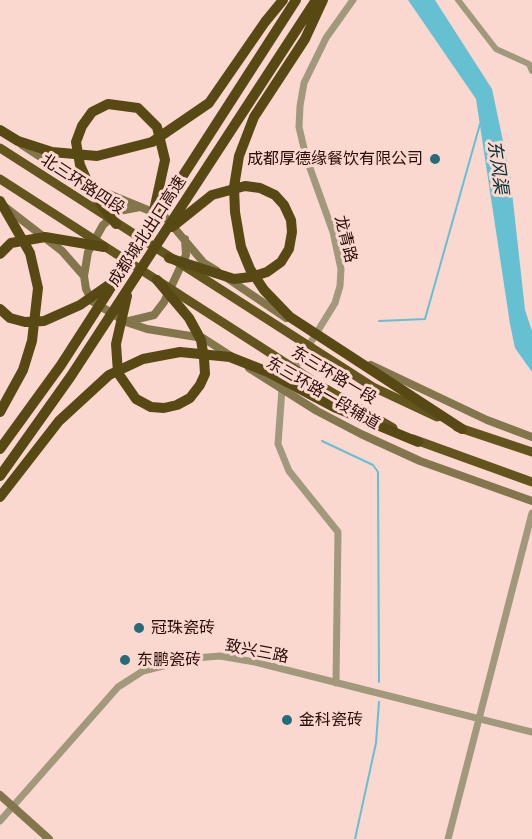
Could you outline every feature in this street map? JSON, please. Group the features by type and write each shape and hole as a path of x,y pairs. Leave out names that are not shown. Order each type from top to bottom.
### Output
{"highway":[{"path":"0,130 18,141 52,152 97,156 152,142 208,103 283,0"},
{"name":"成都城北出口高速","path":"0,449 61,365 296,0"},
{"name":"成都城北出口高速","path":"0,476 71,376 316,0"},
{"path":"323,0 305,39 254,117 239,156 234,188 235,212 242,247 250,269 264,290 290,317 462,429"},
{"path":"116,224 92,192 80,165 76,142 82,126 92,112 108,104 138,108 157,128 162,142 165,160 150,227"},
{"name":"北三环路四段","path":"0,148 149,245"},
{"path":"0,179 104,247"},
{"path":"163,235 212,195 245,186 260,188 275,195 284,205 291,220 290,249 281,262 267,272 251,277 234,279 169,258"},
{"path":"0,202 12,218 32,261 38,288 32,341 22,370 0,412"},
{"path":"0,254 11,243 45,237 104,247"},
{"name":"东三环路一段","path":"149,245 373,387 462,429 532,452"},
{"name":"东三环路一段","path":"104,247 326,389 418,441 532,482"},
{"path":"0,309 10,318 25,322 44,321 80,305 115,280"},
{"path":"130,285 116,344 118,373 136,399 151,407 164,408 190,398 205,374 201,340 189,318 157,280"},
{"path":"0,497 59,421 110,375 143,359 174,354 230,357 268,372 336,408 418,441"}],"main road":[{"path":"0,130 60,169 99,190 165,217 204,263 315,337 487,420 532,437"},
{"path":"0,202 62,251 84,276"},
{"path":"84,276 88,252 103,225 119,211 143,207"},
{"path":"126,322 154,315 164,302 186,255 185,238"},
{"name":"东三环路一段辅道","path":"84,276 86,289 92,301 126,322 147,329 203,338 316,411 410,457 532,501"},
{"path":"0,795 50,839"}],"street":[{"name":"龙青路","path":"336,683 338,532 289,471 278,444 282,389 335,303 341,269 333,232 306,157 299,127 300,106 304,83 321,47 352,0"},
{"path":"458,0 496,49 529,64 532,71"},
{"path":"448,839 532,513"},
{"name":"致兴三路","path":"0,821 118,687 143,671 195,658 220,656 255,662 532,732"}],"water":[{"name":"东风渠","path":"408,0 435,0 492,89 510,174 525,310 532,331 532,372 515,348 510,324 476,99"}],"waterway":[{"name":"东风渠","path":"379,321 425,319 480,124"},
{"path":"322,441 373,465 378,472 379,682"},
{"path":"355,839 376,743 379,702"}],"place":[{"name":"成都厚德缘餐饮有限公司","path":"435,159"},
{"name":"冠珠瓷砖","path":"139,628"},
{"name":"东鹏瓷砖","path":"125,660"},
{"name":"金科瓷砖","path":"287,720"}]}
